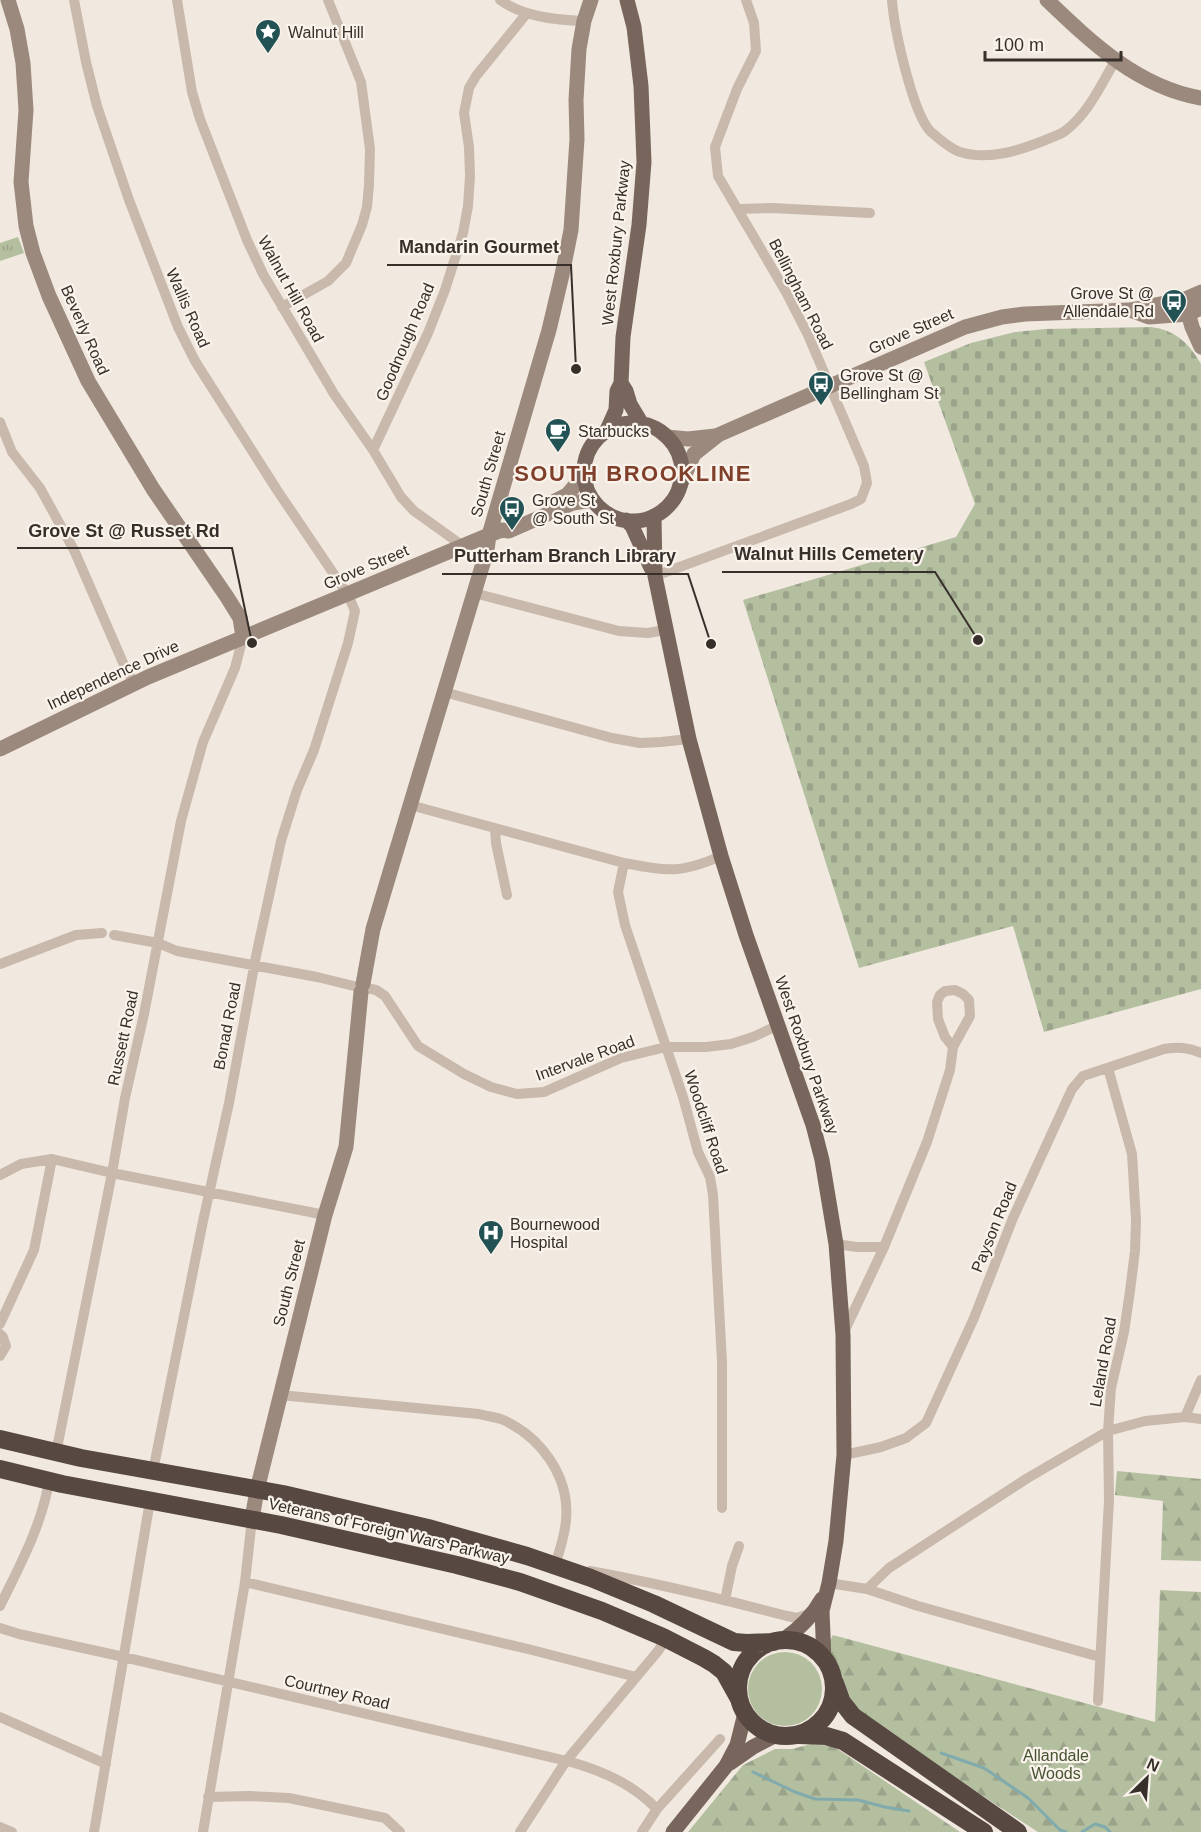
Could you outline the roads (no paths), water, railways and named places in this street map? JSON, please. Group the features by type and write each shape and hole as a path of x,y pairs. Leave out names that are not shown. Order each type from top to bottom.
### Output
{"highway":[{"name":"Veterans of Foreign Wars Parkway","path":"0,1439 56,1453 283,1494 399,1520 555,1565 638,1596 734,1642 778,1641"},
{"name":"Veterans of Foreign Wars Parkway","path":"0,1469 49,1481 341,1538 505,1578 602,1611 666,1639 720,1668 742,1706"},
{"path":"984,1832 843,1741 826,1736 776,1735 759,1728 742,1706 739,1679 745,1664 759,1649 778,1641 798,1642 808,1646 828,1667 842,1702 853,1716 1018,1832"},
{"path":"797,1735 817,1725 827,1713 834,1692 828,1667"}],"main road":[{"name":"West Roxbury Parkway","path":"607,430 616,410 617,391 621,383 623,337 641,202 644,149 638,63 627,0"},
{"name":"West Roxbury Parkway","path":"621,383 642,424"},
{"path":"624,424 642,424 652,427 667,437 676,449 681,462 679,488 665,509 654,516 626,520 608,513 593,500 585,484 585,461 589,449 607,430 624,424"},
{"name":"West Roxbury Parkway","path":"654,516 655,576 689,739 721,856 746,935 805,1098 819,1146 836,1245 843,1335 844,1455 838,1524 822,1621 828,1667"},
{"name":"West Roxbury Parkway","path":"626,520 632,526 655,576"},
{"name":"West Roxbury Parkway","path":"778,1641 802,1625 815,1611 828,1587"},
{"path":"673,1832 726,1767 737,1745 742,1706"},
{"path":"726,1767 753,1747 776,1735"}],"street":[{"name":"Beverly Road","path":"8,0 17,29 23,63 26,110 21,182 26,226 33,253 49,296 88,381 153,489 240,618 243,637"},
{"name":"Wallis Road","path":"74,0 97,106 129,200 178,327 201,370 283,499 348,595"},
{"name":"Walnut Hill Road","path":"177,0 192,92 200,119 247,240 263,274 334,394 373,450 401,497 414,512 463,546"},
{"path":"282,307 328,281 346,263 367,207 370,149 361,82 328,0"},
{"path":"500,0 507,5 547,19 584,21"},
{"name":"South Street","path":"203,1832 245,1582 257,1490 325,1215 346,1147 362,988 373,929 487,550 496,532 562,274 570,230 577,139 576,100 579,49 584,21 591,0"},
{"name":"Bellingham Road","path":"655,576 861,499 867,483 864,466 808,335 786,292 718,176 715,147 737,89 756,51 754,23 746,0"},
{"path":"892,0 906,72 920,115 929,130 958,151 977,155 1008,153 1064,132 1083,114 1115,61"},
{"path":"1047,0 1115,61 1136,74 1169,89 1201,98"},
{"name":"Goodnough Road","path":"373,450 428,333 445,290 463,233 470,176 464,113 469,88 476,76 527,13"},
{"path":"739,209 772,208 870,213"},
{"name":"Grove Street","path":"679,488 694,454 718,435 965,327 1002,317 1050,312 1130,310 1149,317 1194,311 1201,292"},
{"path":"1194,311 1192,327 1201,347"},
{"path":"0,422 12,452 40,488 74,550 134,684"},
{"name":"Grove Street","path":"667,437 688,439 718,435"},
{"name":"Grove Street","path":"243,637 496,532 506,524 562,498 584,475"},
{"name":"Grove Street","path":"496,532 509,531 573,503 593,500"},
{"path":"474,593 619,631 645,633 665,630"},
{"name":"Bonad Road","path":"153,1471 254,964 281,841 297,790 318,739 354,621 355,611 348,595"},
{"name":"Independence Drive","path":"0,749 134,684 243,637"},
{"name":"Russett Road","path":"56,1453 181,821 203,742 235,668 243,637"},
{"path":"444,692 612,738 640,743 689,739"},
{"path":"410,806 624,863 660,870 679,870 700,865 721,856"},
{"path":"495,829 507,896"},
{"name":"Woodcliff Road","path":"624,863 618,892 625,925 698,1152 710,1177 713,1195 722,1362 722,1508"},
{"path":"0,964 76,935 108,934 158,943 177,951 254,964 362,988"},
{"name":"Intervale Road","path":"362,988 376,990 385,996 418,1046 464,1074 491,1087 517,1094 544,1092 621,1058 666,1047 706,1047 731,1044 779,1025"},
{"path":"843,1335 885,1247 927,1142 950,1070 953,1047 970,1016 969,1000 954,990 945,991 937,1002 938,1019 945,1036 953,1047"},
{"name":"Payson Road","path":"844,1455 881,1448 906,1438 926,1423 974,1318 1012,1219 1063,1105 1083,1076 1164,1049 1178,1047 1201,1053"},
{"name":"Leland Road","path":"1098,1701 1109,1500 1108,1431 1111,1388 1124,1332 1136,1220 1131,1154 1108,1068"},
{"path":"0,1324 34,1250 52,1160"},
{"path":"0,1175 21,1164 52,1160 325,1215"},
{"path":"836,1245 885,1247"},
{"path":"0,1334 6,1346 0,1356"},
{"path":"1185,1417 1201,1380"},
{"path":"280,1395 479,1414 501,1419 517,1428 532,1439 552,1462 561,1481 566,1521 555,1565"},
{"path":"867,1589 889,1568 1026,1479 1108,1431 1145,1421 1185,1417 1201,1419"},
{"path":"0,1606 35,1530 47,1495 49,1481"},
{"path":"94,1832 150,1501"},
{"path":"725,1600 738,1546"},
{"name":"Veterans of Foreign Wars Parkway","path":"555,1565 630,1578 797,1618 815,1611"},
{"path":"245,1582 512,1645 636,1677"},
{"path":"828,1587 867,1589 918,1606 1100,1657"},
{"name":"Courtney Road","path":"0,1628 566,1761 611,1776 633,1788 657,1809"},
{"path":"520,1832 566,1761 666,1639"},
{"path":"0,1717 106,1764"},
{"path":"642,1832 657,1809 720,1739"},
{"path":"208,1797 289,1798 385,1818 400,1832"},
{"path":"0,1827 12,1832"}],"waterway":[{"path":"941,1753 984,1768 1028,1798 1060,1830 1066,1832"},
{"path":"753,1772 815,1799 858,1800 909,1811"},
{"path":"1082,1832 1095,1824 1105,1827 1110,1832"}],"place":[{"name":"Walnut Hill","path":"268,55"},
{"name":"Grove St @ Allendale Rd","path":"1174,325"},
{"name":"Mandarin Gourmet","path":"576,369"},
{"name":"Grove St @ Bellingham St","path":"821,407"},
{"name":"Starbucks","path":"558,454"},
{"name":"Grove St @ South St","path":"512,532"},
{"name":"Walnut Hills Cemetery","path":"978,640"},
{"name":"Grove St @ Russet Rd","path":"252,643"},
{"name":"Putterham Branch Library","path":"711,644"},
{"name":"Bournewood Hospital","path":"491,1256"}],"district":[{"name":"SOUTH BROOKLINE","path":"633,473"}],"park label":[{"name":"Allandale Woods","path":"1056,1764"}]}
